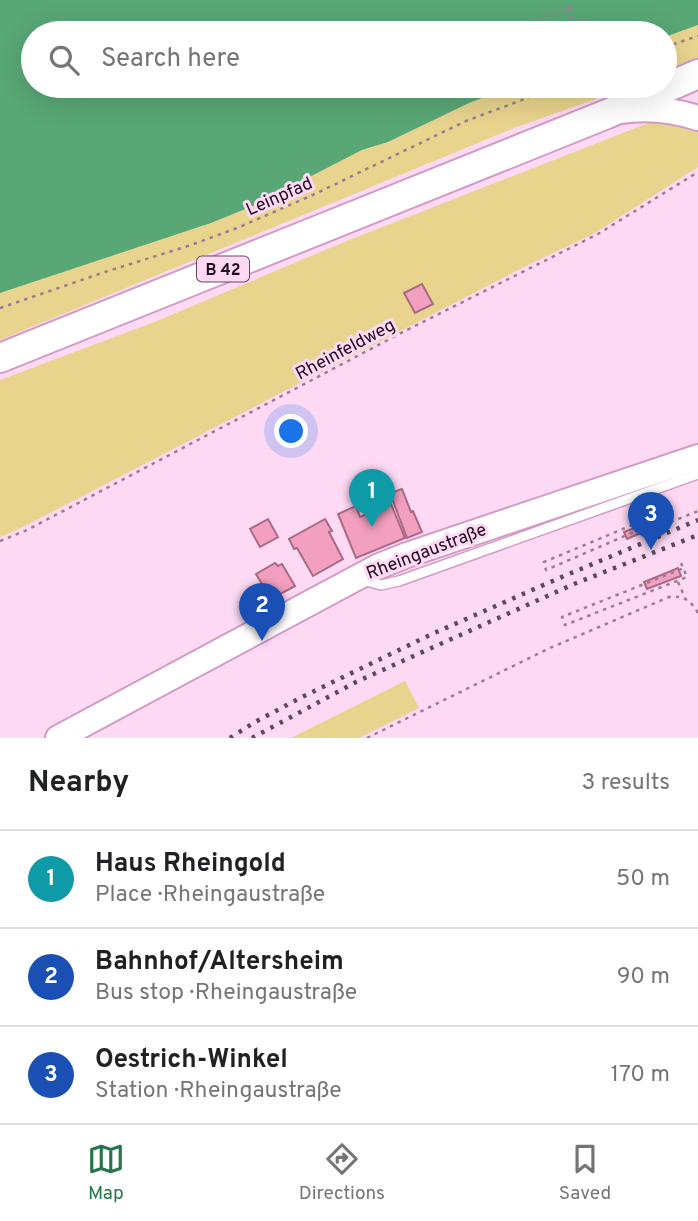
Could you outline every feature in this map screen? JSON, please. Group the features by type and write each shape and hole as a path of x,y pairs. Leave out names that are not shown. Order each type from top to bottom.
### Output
{"main road":[{"name":"B 42","path":"677,83 698,74"},
{"name":"B 42","path":"0,358 643,98"},
{"path":"607,114 659,109 698,118"},
{"name":"Rheingaustraße","path":"58,738 357,578 407,555 698,457"}],"lane":[{"path":"357,578 380,585 399,581 698,474"}],"path":[{"path":"537,19 577,5"},
{"path":"568,8 573,21"},
{"path":"582,21 587,19"},
{"path":"677,43 698,36"},
{"name":"Leinpfad","path":"0,308 237,228 315,194 466,121 527,98"},
{"name":"Rheinfeldweg","path":"0,541 27,530 405,331 597,234 698,172"},
{"path":"663,519 546,570 544,562 661,513 666,524 698,511"},
{"path":"681,563 684,568 687,577 565,625 562,617 684,568"},
{"path":"678,580 685,598"},
{"path":"367,738 550,648 669,597 685,598 698,613"}],"shaded area":[{"path":"0,0 698,0 698,25 677,33 677,21 21,21 21,98 483,98 388,142 362,150 253,206 211,223 0,293"},
{"path":"698,25 698,58 677,66 677,33"},
{"path":"483,98 598,98 514,128 0,340 0,293 211,223 253,206 362,150 388,142"},
{"path":"663,121 690,126 698,131 698,167 595,233 0,537 0,380 157,321 344,242 651,122"},
{"path":"405,681 419,708 359,738 291,738"}],"building":[{"path":"422,284 433,304 415,313 404,293"},
{"path":"402,489 422,532 407,538 390,493"},
{"path":"391,504 405,538 356,558 338,514 356,506 360,517"},
{"path":"268,519 278,537 260,547 250,529"},
{"path":"325,519 343,559 313,576 289,539"},
{"path":"656,519 659,525 627,539 624,532"},
{"path":"275,563 278,566 282,564 295,586 271,599 256,574"},
{"path":"678,568 681,576 647,589 644,582"}],"railway":[{"path":"230,738 302,697 432,634 698,520"},
{"path":"252,738 356,682 574,584 698,535"}],"place":[{"name":"Haus Rheingold","path":"372,527"},
{"name":"Oestrich-Winkel","path":"651,550"},
{"name":"Bahnhof/Altersheim","path":"262,641"}]}
